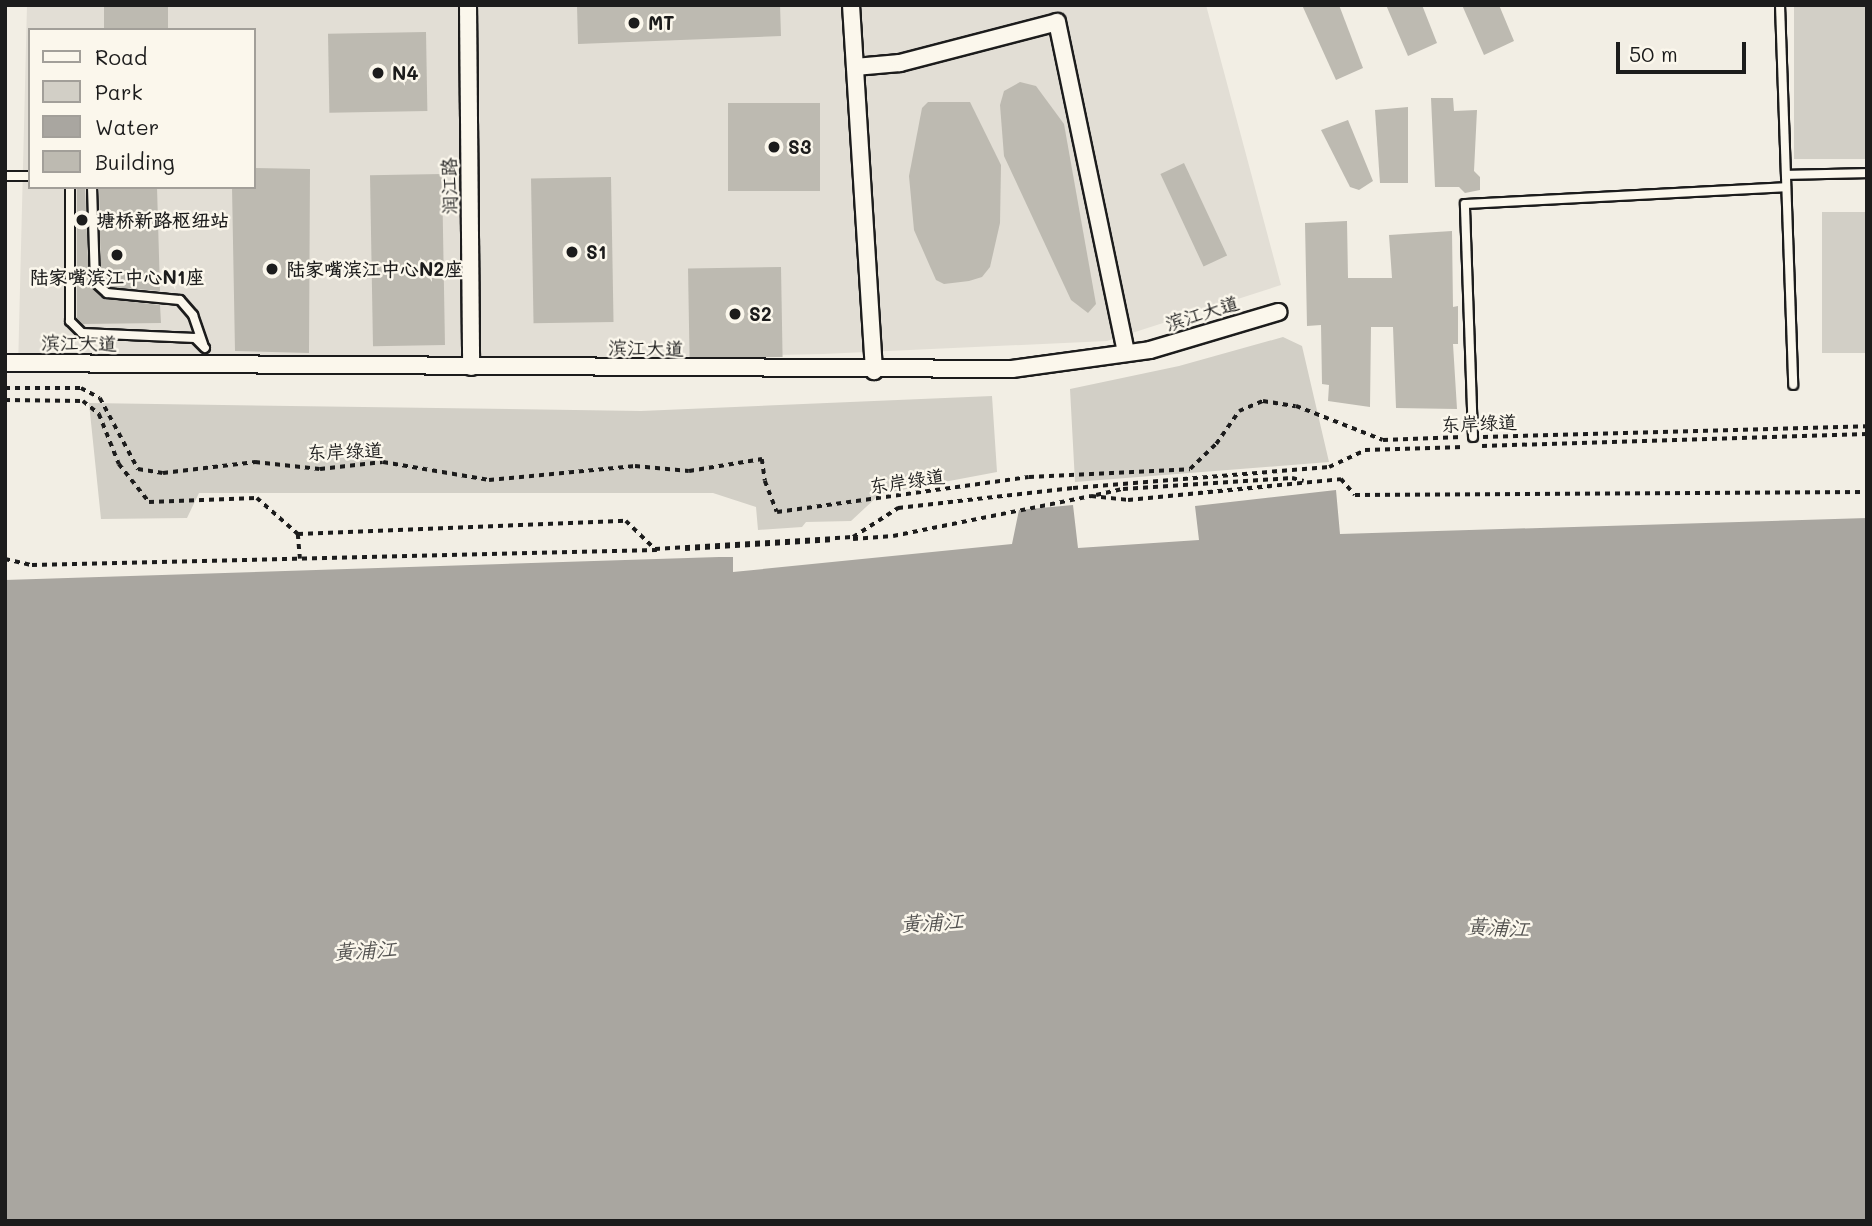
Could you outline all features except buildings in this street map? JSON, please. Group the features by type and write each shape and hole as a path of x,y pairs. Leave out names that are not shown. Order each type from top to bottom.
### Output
{"street":[{"name":"润江路","path":"468,5 471,367"},
{"path":"851,5 874,371"},
{"path":"855,67 900,63 1057,22 1126,354"},
{"name":"滨江大道","path":"5,363 874,371 1012,369 1126,354 1279,312"}],"lane":[{"path":"1780,5 1793,385"},
{"path":"1786,175 1867,173"},
{"path":"5,176 28,176"},
{"path":"1473,437 1465,204 1786,187"},
{"path":"70,189 70,321 82,333 195,338 205,348"},
{"path":"92,189 95,282 107,293 180,300 193,315 205,348 207,366"}],"path":[{"name":"东岸绿道","path":"5,388 81,387 100,398 138,469 163,473 255,462 320,469 383,462 489,480 635,466 689,471 762,459 765,481 777,512 1029,477 1190,469 1216,444 1239,411 1263,401 1296,406 1383,440 1867,426"},
{"path":"5,400 83,401 99,414 119,464 149,502 257,498 298,534 626,520 655,549 853,537 898,508 1329,467 1365,450 1867,434"},
{"path":"1209,477 1210,483"},
{"path":"5,559 32,565 719,549 893,536 1124,489 1292,478 1310,482"},
{"path":"1091,496 1128,500 1341,479 1354,495 1867,492"},
{"path":"298,534 300,559"}],"shaded area":[{"path":"27,5 1206,5 1281,285 1107,341 823,354 18,369"}],"green space":[{"path":"1794,5 1867,5 1867,159 1794,159"},
{"path":"1822,212 1867,212 1867,353 1822,353"},
{"path":"1283,337 1302,346 1329,462 1075,482 1070,389 1179,366"},
{"path":"992,396 997,472 880,494 851,521 806,522 802,527 758,530 756,507 713,493 199,493 187,518 101,519 89,403 641,411"}],"water":[{"name":"黄浦江","path":"1336,490 1340,534 1867,518 1867,1221 5,1221 5,580 719,557 733,557 733,572 1012,544 1019,510 1073,505 1078,548 1199,540 1195,506"}],"place":[{"name":"MT","path":"634,23"},
{"name":"N4","path":"378,73"},
{"name":"S3","path":"774,147"},
{"name":"塘桥新路枢纽站","path":"82,220"},
{"name":"S1","path":"572,252"},
{"name":"陆家嘴滨江中心N1座","path":"117,255"},
{"name":"陆家嘴滨江中心N2座","path":"272,269"},
{"name":"S2","path":"735,314"}]}
